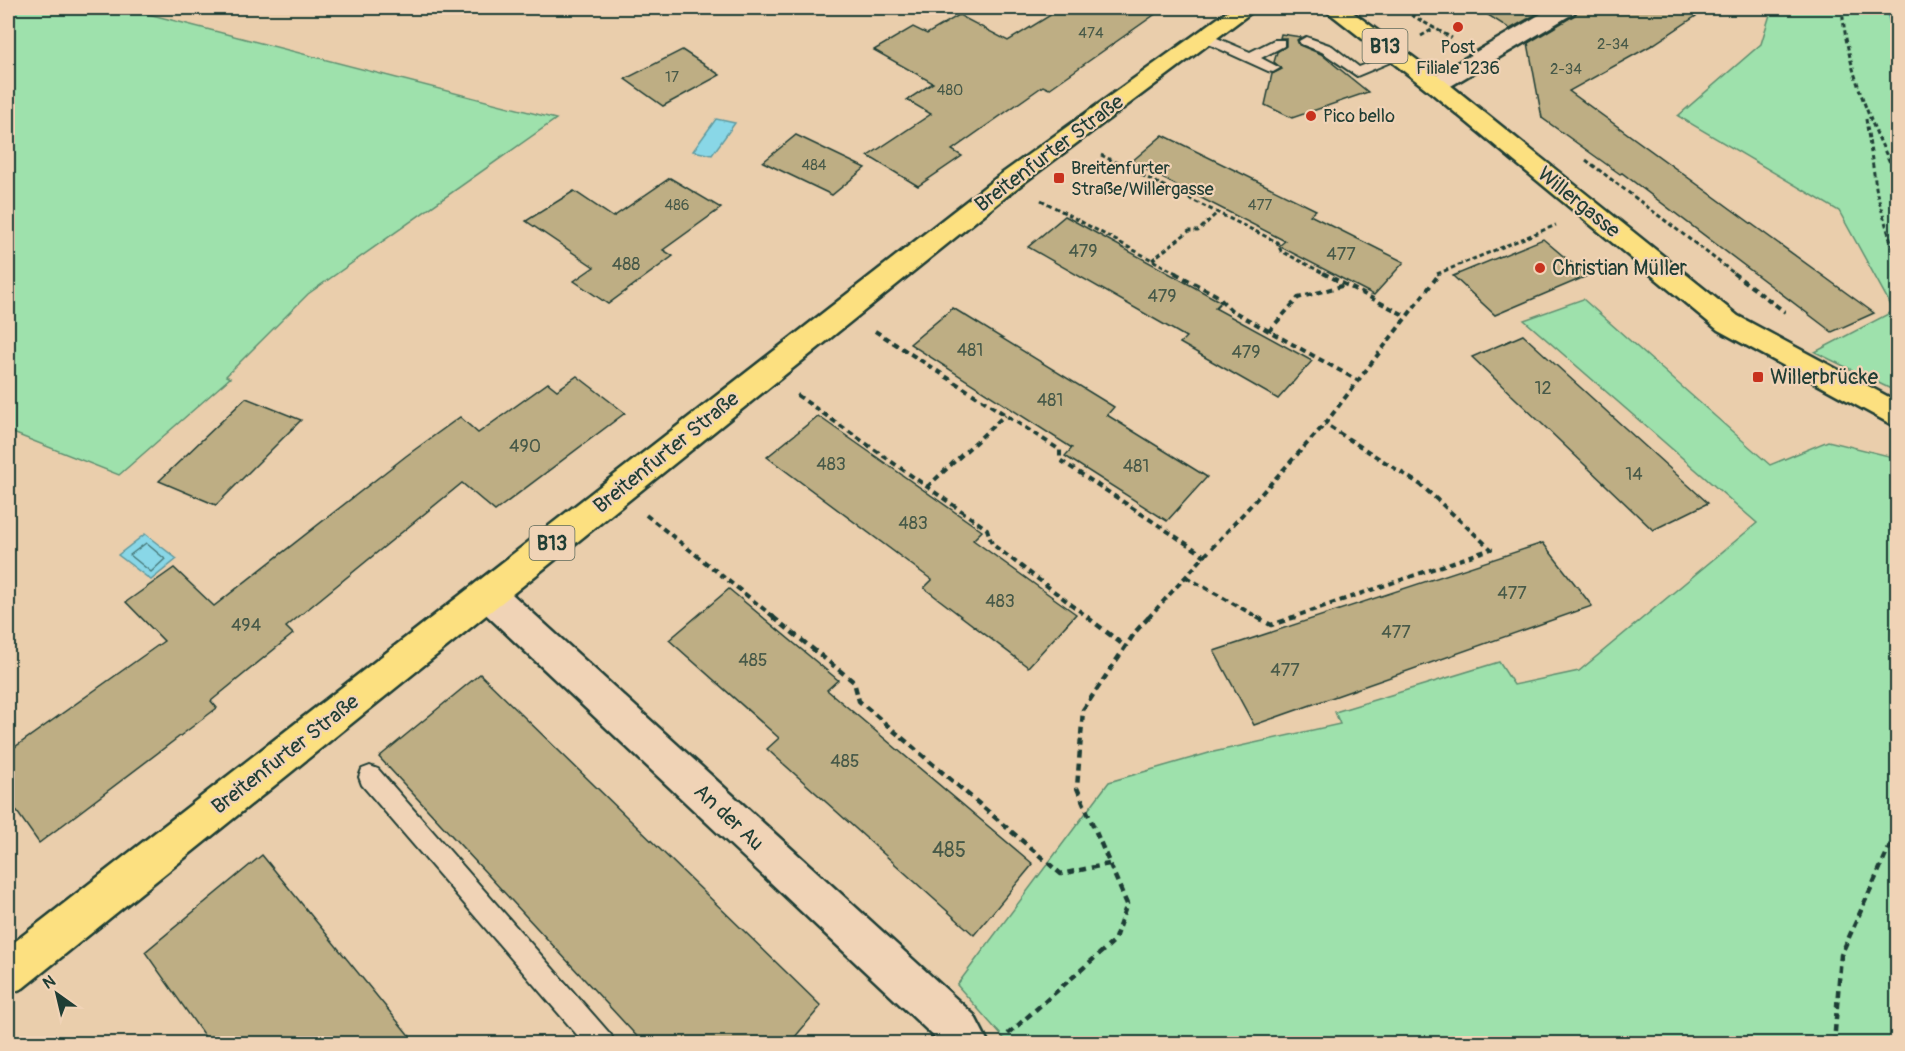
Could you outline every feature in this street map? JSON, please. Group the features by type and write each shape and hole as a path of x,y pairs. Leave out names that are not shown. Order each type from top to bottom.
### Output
{"main road":[{"name":"Breitenfurter Straße","path":"8,973 844,310 1042,156 1246,8"},
{"name":"Willergasse","path":"1334,8 1436,85 1728,323 1898,416"}],"street":[{"path":"1436,85 1566,8"},
{"name":"An der Au","path":"488,594 959,1030 967,1044"}],"lane":[{"path":"1205,37 1273,68"},
{"path":"1306,41 1327,49 1358,78 1398,56"},
{"path":"1250,58 1279,42"},
{"path":"370,777 602,1044"}],"path":[{"path":"1424,8 1411,15 1485,56"},
{"path":"1842,8 1843,40 1866,116 1898,179"},
{"path":"1429,32 1435,28"},
{"path":"1866,116 1868,153 1881,215 1898,266"},
{"path":"1093,150 1277,242 1281,251 1406,316"},
{"path":"1581,156 1787,314"},
{"path":"1032,195 1216,295 1231,310 1358,380"},
{"path":"1006,1036 1114,941 1127,904 1077,788 1083,710 1136,631 1325,424 1437,274 1590,211"},
{"path":"1152,260 1189,231 1198,231 1217,213"},
{"path":"1269,331 1298,298 1346,285"},
{"path":"844,310 1060,450 1060,460 1205,556"},
{"path":"789,390 987,529 992,544 1126,647"},
{"path":"927,487 1005,414"},
{"path":"1186,577 1271,625 1491,549 1421,484 1325,424"},
{"path":"641,511 854,682 859,701 1062,874 1109,864"},
{"path":"1834,1044 1842,955 1898,828"}],"green space":[{"path":"13,8 125,8 556,119 308,294 226,376 230,378 119,475 8,431 8,10"},
{"path":"1772,8 1897,8 1897,392 1815,352 1894,311 1839,211 1678,116 1761,44"},
{"path":"1583,299 1770,465 1828,441 1897,458 1897,1043 1163,1044 1159,1040 1119,1044 1008,1043 957,985 1109,782 1209,753 1340,724 1335,712 1499,662 1514,685 1579,671 1757,523 1524,320"}],"water":[{"path":"716,119 735,123 712,155 693,151"},
{"path":"145,534 177,559 151,580 118,555"}],"building":[{"path":"1062,8 1164,8 1049,89 1043,86 952,150 962,156 918,186 868,156 931,114 907,100 933,83 874,50 913,27 927,34 959,15 1008,41"},
{"path":"1477,8 1547,8 1510,29"},
{"path":"1579,8 1708,8 1654,44 1569,91 1874,313 1832,332 1622,173 1620,174 1542,118 1528,43 1575,15"},
{"path":"1281,34 1301,37 1297,40 1299,45 1321,54 1368,92 1292,118 1265,105 1272,74 1282,69 1274,62 1277,52 1286,46 1286,38 1280,38"},
{"path":"682,50 720,75 663,106 625,79"},
{"path":"796,135 865,168 832,195 763,162"},
{"path":"1163,135 1316,210 1310,215 1404,262 1374,295 1279,246 1285,241 1131,162"},
{"path":"670,178 721,208 663,250 673,256 608,304 574,281 594,267 526,221 574,191 613,217"},
{"path":"1065,216 1221,302 1215,308 1312,361 1278,399 1180,343 1186,337 1028,247"},
{"path":"1543,239 1587,276 1495,315 1453,276"},
{"path":"953,308 1114,407 1107,415 1207,477 1167,521 1065,456 1072,448 910,344"},
{"path":"1523,335 1708,503 1653,530 1472,357"},
{"path":"577,376 625,413 495,511 462,483 286,627 293,634 211,701 217,708 39,843 8,799 8,752 164,641 126,602 174,568 214,606 406,456 460,417 478,433 548,383 557,390"},
{"path":"246,398 301,420 216,505 159,481"},
{"path":"818,416 982,531 973,540 1076,614 1028,667 924,588 932,580 767,457"},
{"path":"1543,543 1592,606 1254,725 1214,651"},
{"path":"729,589 838,680 827,690 1033,864 974,935 767,749 779,738 669,640"},
{"path":"480,674 821,1006 789,1044 644,1044 379,757"},
{"path":"262,855 416,1044 210,1044 145,952"}],"waterway":[{"path":"1890,8 1898,39"}],"place":[{"name":"Post Filiale 1236","path":"1458,27"},
{"name":"Pico bello","path":"1311,116"},
{"name":"Breitenfurter Straße/Willergasse","path":"1059,178"},
{"name":"Christian Müller","path":"1540,268"},
{"name":"Willerbrücke","path":"1758,377"}]}
